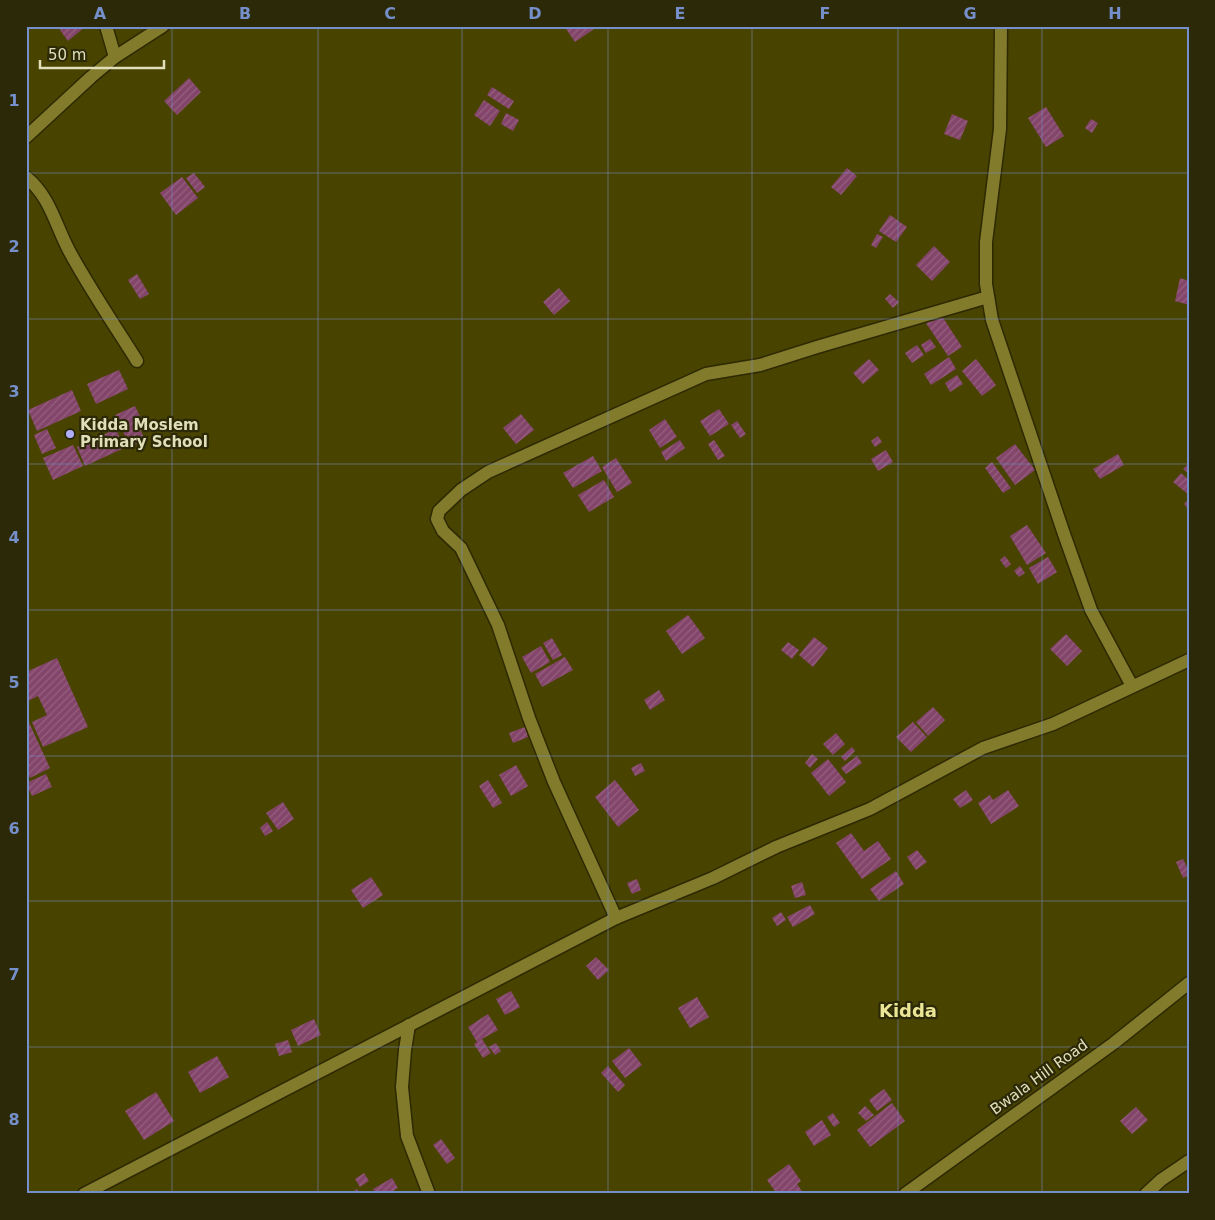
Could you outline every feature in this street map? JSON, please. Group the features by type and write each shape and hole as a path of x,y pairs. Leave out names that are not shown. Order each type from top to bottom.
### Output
{"street":[{"path":"106,26 115,57"},
{"path":"26,137 115,57 163,26"},
{"path":"1001,26 1000,129 986,242 986,284 992,320 1064,534 1092,610 1132,686"},
{"path":"26,177 35,184 47,201 71,255 137,361"},
{"path":"616,918 554,782 529,718 498,624 461,548 443,531 436,519 439,511 461,490 488,472 706,374 760,366 817,347 988,297"},
{"path":"84,1194 616,918 713,878 776,847 870,809 983,748 1053,724 1189,660"},
{"name":"Bwala Hill Road","path":"905,1194 1114,1043 1189,983"},
{"path":"409,1025 404,1050 402,1087 407,1136 429,1194"},
{"path":"1146,1194 1161,1180 1189,1161"}],"building":[{"path":"64,26 86,26 68,41 60,30"},
{"path":"564,26 592,26 594,29 575,42"},
{"path":"189,78 201,92 177,115 164,101"},
{"path":"492,87 514,101 509,109 487,95"},
{"path":"484,100 500,111 490,126 474,115"},
{"path":"1046,107 1064,136 1046,147 1028,118"},
{"path":"506,113 519,120 513,131 501,124"},
{"path":"952,114 968,121 960,140 944,134"},
{"path":"1091,119 1098,123 1092,133 1085,128"},
{"path":"847,168 857,176 841,195 831,187"},
{"path":"194,173 205,187 197,193 186,178"},
{"path":"182,177 198,198 176,215 160,193"},
{"path":"890,215 907,227 896,242 879,231"},
{"path":"877,234 883,237 876,248 871,245"},
{"path":"934,246 950,262 932,281 916,265"},
{"path":"137,274 149,294 140,299 128,280"},
{"path":"1180,278 1189,281 1189,305 1175,301"},
{"path":"559,288 570,301 554,315 543,302"},
{"path":"890,294 899,302 893,308 885,299"},
{"path":"940,313 962,347 948,356 926,323"},
{"path":"930,339 936,347 926,353 921,345"},
{"path":"917,345 924,355 912,363 905,353"},
{"path":"949,357 956,369 931,385 924,374"},
{"path":"869,359 879,370 863,384 853,373"},
{"path":"976,359 996,385 982,396 962,371"},
{"path":"119,370 128,389 96,404 87,384"},
{"path":"957,375 963,384 950,392 945,383"},
{"path":"72,390 81,411 37,431 28,410"},
{"path":"135,406 145,427 140,429 145,440 132,446 115,415"},
{"path":"719,409 729,424 710,436 700,421"},
{"path":"521,414 534,430 516,444 503,428"},
{"path":"665,419 677,437 660,448 649,430"},
{"path":"737,421 746,434 740,438 731,425"},
{"path":"47,429 56,448 42,454 34,435"},
{"path":"116,429 124,448 85,466 77,447"},
{"path":"878,436 882,442 875,447 871,441"},
{"path":"680,440 685,448 666,461 661,452"},
{"path":"714,440 725,456 718,460 708,444"},
{"path":"1015,444 1035,470 1015,485 996,458"},
{"path":"73,445 83,466 53,480 43,458"},
{"path":"886,450 893,462 878,471 871,459"},
{"path":"1118,454 1124,465 1100,479 1093,469"},
{"path":"593,456 602,471 573,488 563,473"},
{"path":"616,458 632,483 617,492 602,467"},
{"path":"992,462 1011,488 1003,493 985,468"},
{"path":"1189,463 1189,474 1183,469"},
{"path":"1181,473 1189,480 1189,495 1173,482"},
{"path":"604,480 614,497 589,512 578,495"},
{"path":"1189,499 1189,510 1184,504"},
{"path":"1027,525 1046,553 1027,565 1010,536"},
{"path":"1005,556 1011,564 1006,568 1000,560"},
{"path":"1048,557 1057,572 1038,584 1029,568"},
{"path":"1020,566 1025,573 1019,577 1014,571"},
{"path":"688,615 705,638 682,654 666,631"},
{"path":"1066,634 1082,651 1067,666 1050,649"},
{"path":"814,637 828,648 813,667 799,655"},
{"path":"552,638 562,655 553,660 543,643"},
{"path":"788,642 799,650 792,659 781,650"},
{"path":"541,646 550,662 531,673 522,657"},
{"path":"565,657 573,670 542,687 535,674"},
{"path":"57,658 88,727 43,747 32,722 47,715 38,696 26,702 26,672"},
{"path":"659,690 665,700 650,710 644,700"},
{"path":"933,707 945,720 928,736 916,722"},
{"path":"26,716 50,768 30,778 26,769"},
{"path":"913,722 927,737 911,752 896,737"},
{"path":"525,727 528,737 513,743 509,733"},
{"path":"836,733 845,744 833,755 823,744"},
{"path":"852,747 855,751 845,761 841,757"},
{"path":"812,754 818,759 810,768 805,763"},
{"path":"857,756 862,763 846,774 841,768"},
{"path":"828,759 846,782 829,796 811,773"},
{"path":"641,763 645,771 635,776 631,768"},
{"path":"516,765 528,786 511,796 499,775"},
{"path":"46,774 52,787 32,796 26,783"},
{"path":"488,780 502,803 493,808 479,786"},
{"path":"615,780 639,810 618,827 595,797"},
{"path":"966,790 973,800 960,808 953,799"},
{"path":"1008,790 1019,806 991,824 978,803 990,795 993,800"},
{"path":"283,802 294,819 278,830 266,813"},
{"path":"267,822 273,831 265,836 260,828"},
{"path":"851,833 864,851 878,841 891,859 862,879 836,843"},
{"path":"917,850 927,862 916,870 907,857"},
{"path":"1183,859 1189,875 1183,878 1176,862"},
{"path":"896,871 904,884 879,901 870,889"},
{"path":"371,877 383,895 363,908 351,890"},
{"path":"637,879 641,890 632,894 627,883"},
{"path":"802,882 806,895 795,898 791,886"},
{"path":"810,905 815,914 793,927 787,917"},
{"path":"781,912 786,920 777,926 772,918"},
{"path":"596,957 609,970 598,980 586,966"},
{"path":"511,991 520,1007 505,1015 496,999"},
{"path":"697,997 709,1017 690,1028 678,1008"},
{"path":"488,1014 498,1030 482,1039 491,1053 483,1058 474,1044 477,1042 468,1027"},
{"path":"314,1019 321,1035 298,1046 291,1030"},
{"path":"288,1040 292,1052 279,1056 275,1044"},
{"path":"496,1043 501,1051 495,1055 489,1047"},
{"path":"629,1048 642,1065 625,1078 612,1061"},
{"path":"217,1056 229,1077 200,1093 188,1072"},
{"path":"608,1066 625,1085 618,1092 601,1073"},
{"path":"884,1089 892,1100 877,1111 869,1100"},
{"path":"156,1092 174,1121 144,1140 125,1111"},
{"path":"892,1103 905,1121 870,1147 857,1130"},
{"path":"865,1106 874,1115 866,1121 858,1113"},
{"path":"1136,1107 1148,1120 1132,1134 1120,1121"},
{"path":"833,1113 840,1123 834,1127 827,1117"},
{"path":"822,1120 831,1135 814,1146 805,1132"},
{"path":"441,1139 455,1158 447,1164 433,1145"},
{"path":"789,1164 801,1181 797,1184 804,1194 777,1194 767,1180"},
{"path":"364,1173 369,1181 360,1187 355,1179"},
{"path":"392,1178 398,1188 394,1190 396,1194 376,1194 373,1189"},
{"path":"357,1189 361,1194 350,1194"}],"place":[{"name":"Kidda Moslem Primary School","path":"70,434"}],"district":[{"name":"Kidda","path":"908,1011"}]}
